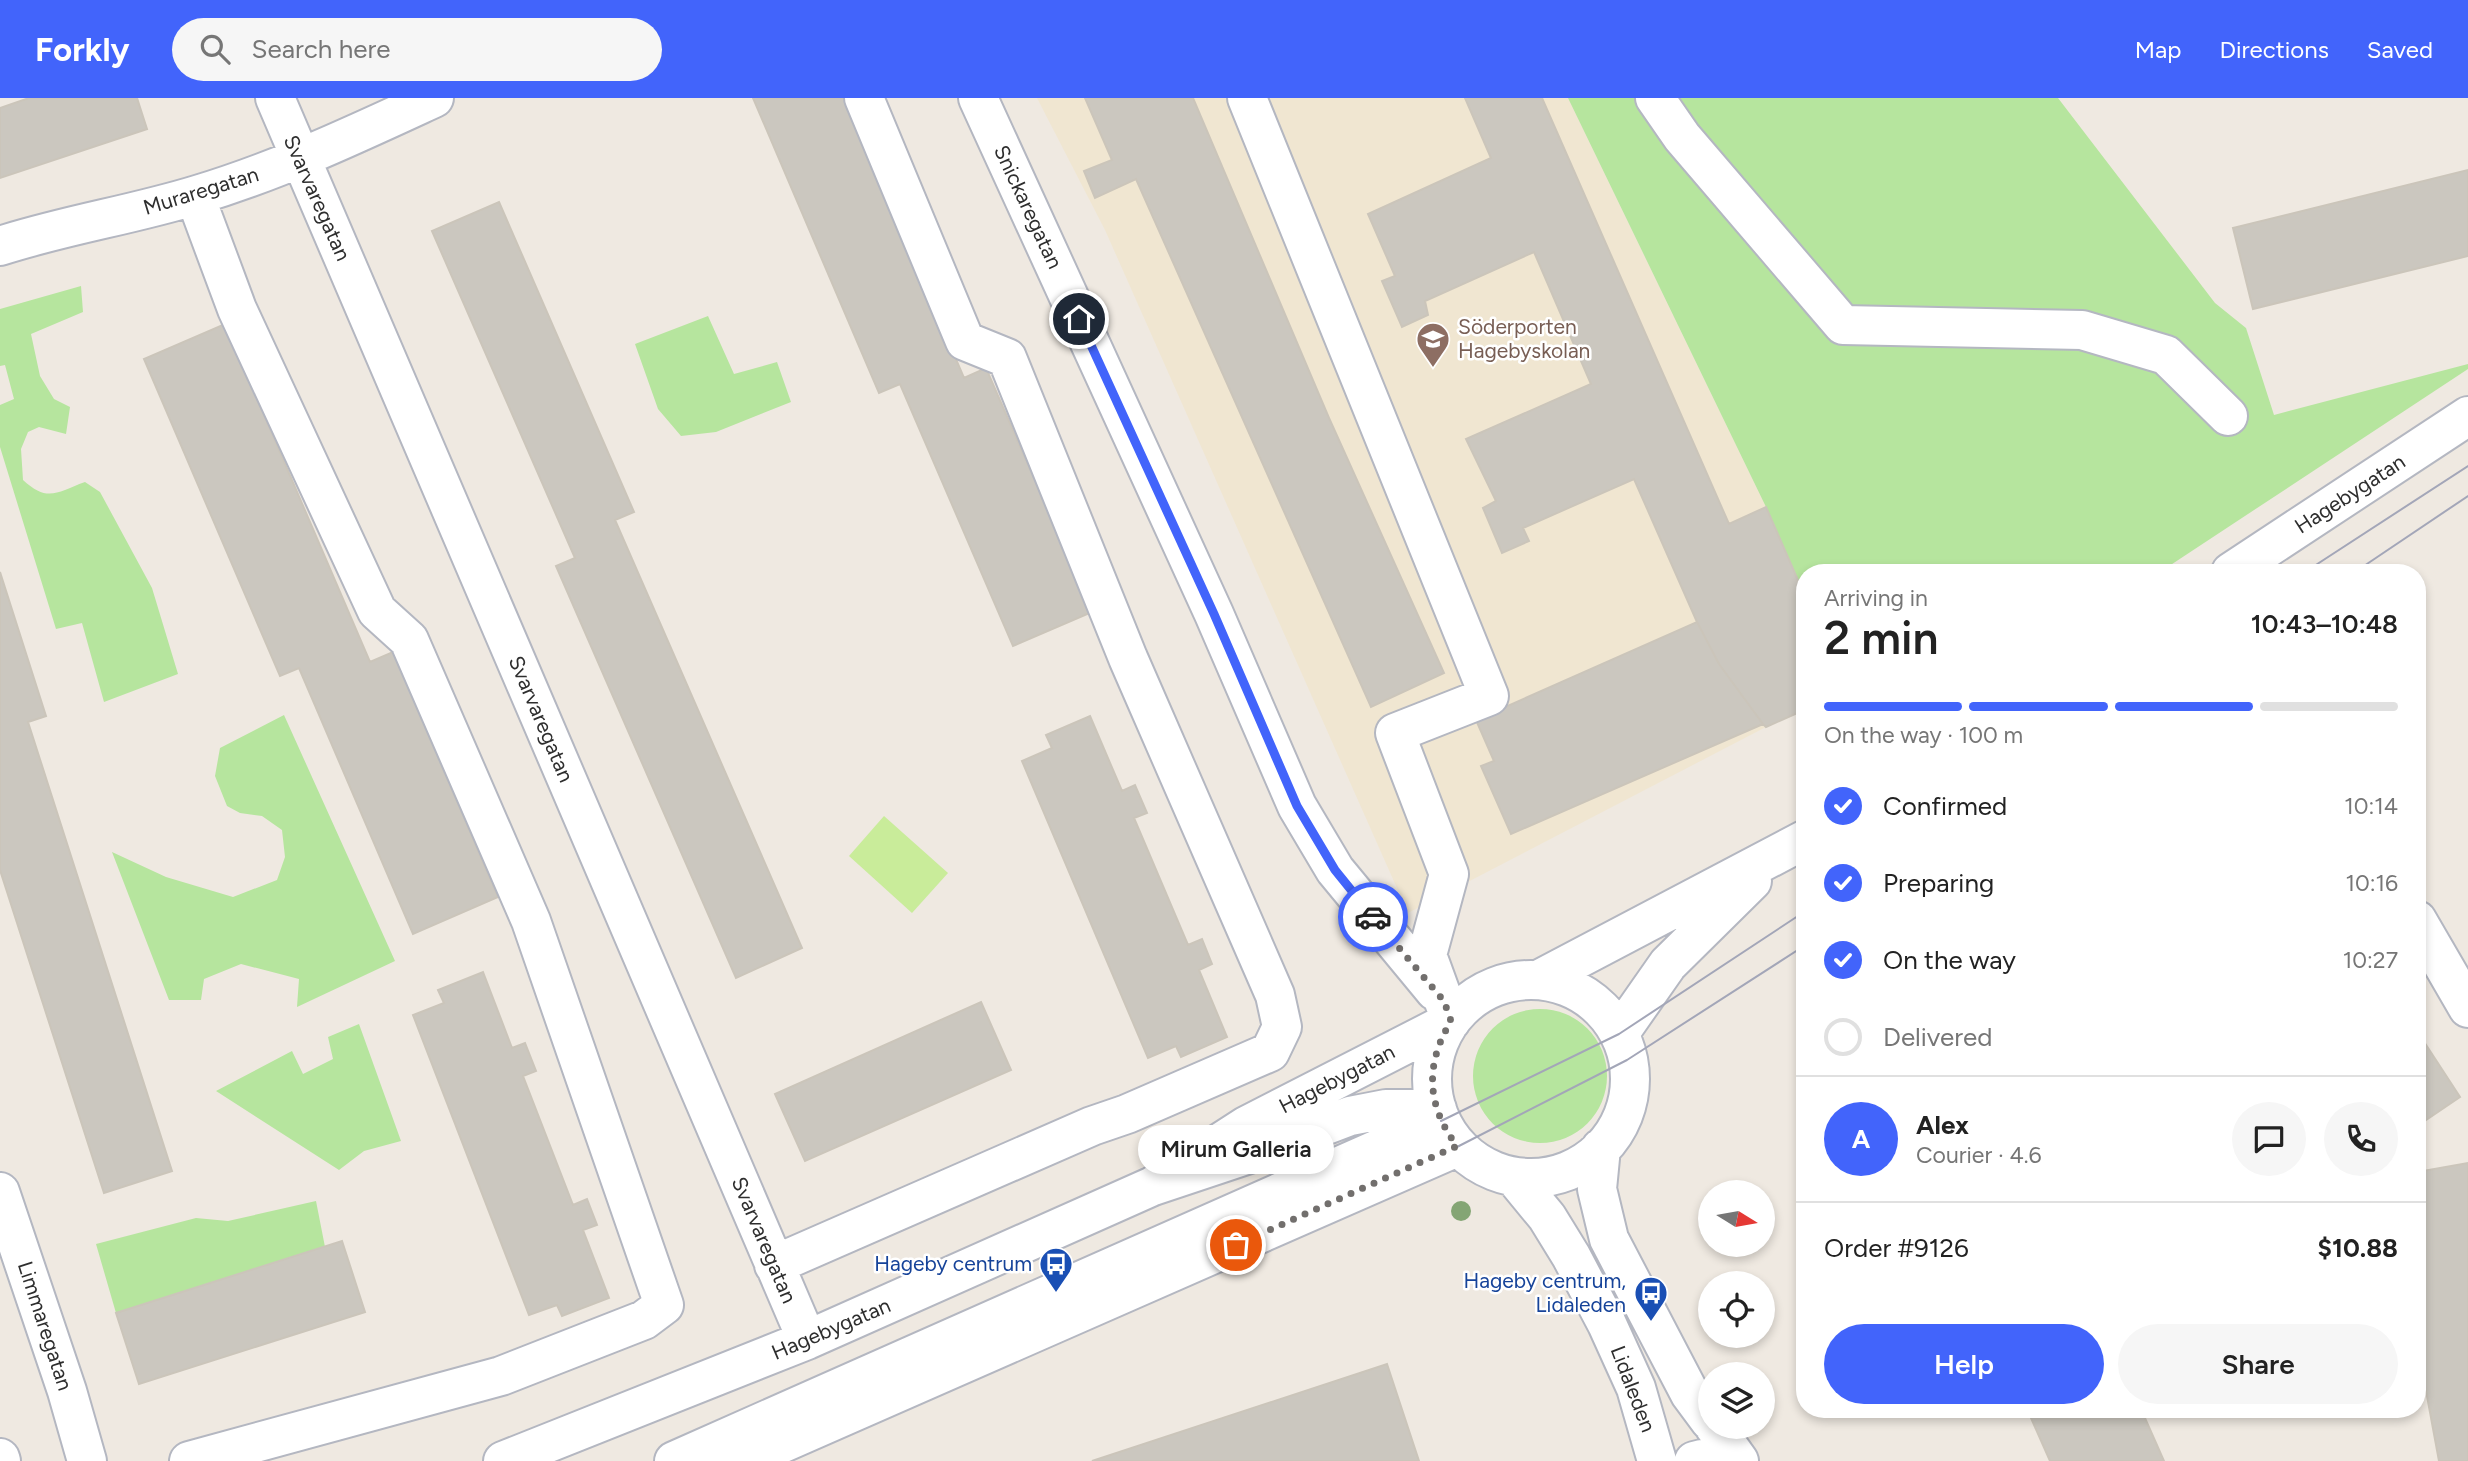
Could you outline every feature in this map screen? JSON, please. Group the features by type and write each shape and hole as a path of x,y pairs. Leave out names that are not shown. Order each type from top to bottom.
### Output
{"street":[{"name":"Svarvaregatan","path":"275,98 807,1340"},
{"name":"Muraregatan","path":"0,246 34,235 195,196 300,160 434,98"},
{"path":"774,1265 1092,1126 1127,1114 1270,1052 1282,1027 1275,995 1128,658 1007,358 965,341 863,98"},
{"name":"Snickaregatan","path":"978,98 1214,614 1297,806 1335,870 1450,1012"},
{"path":"1247,98 1489,695 1395,733 1449,874 1427,956 1450,1012"},
{"path":"1655,98 1682,137 1843,325 2082,330 2166,355 2228,416"},
{"path":"188,1461 501,1376 644,1320 664,1305 531,920 409,640 377,611 359,573 237,309 195,196"},
{"name":"Hagebygatan","path":"2243,564 2468,416"},
{"path":"1538,980 1793,846"},
{"path":"1619,1034 1668,964 1793,846"},
{"path":"2426,936 2468,1008"},
{"path":"1538,980 1572,989 1600,1009 1619,1034 1629,1076 1628,1093 1620,1123 1601,1148 1577,1167 1548,1177 1514,1177 1484,1167 1445,1125 1432,1089 1433,1063 1450,1012 1495,986 1538,980"},
{"name":"Hagebygatan","path":"1153,1186 1247,1126 1450,1012"},
{"name":"Hagebygatan","path":"523,1458 807,1340 1153,1186 1255,1152 1350,1116 1386,1109 1445,1125"},
{"path":"674,1461 1069,1288 1365,1153 1445,1125"},
{"path":"742,1461 1378,1183 1445,1125"},
{"name":"Lidaleden","path":"1601,1148 1597,1189 1609,1239 1698,1405"},
{"name":"Lidaleden","path":"1514,1177 1547,1217 1571,1255 1606,1324 1636,1388 1657,1461"},
{"name":"Limmaregatan","path":"0,1192 88,1461"},
{"path":"1723,1439 1739,1461"},
{"path":"1694,1461 1726,1461"}],"shaded area":[{"name":"Söderporten Hagebyskolan","path":"1037,98 1568,98 1766,507 1796,576 1796,714 1408,913 1105,230"}],"green space":[{"path":"1568,98 2058,98 2215,303 2246,328 2274,415 2468,364 2468,369 2172,564 1796,564 1796,576 1766,507"},
{"path":"81,286 83,312 31,334 40,376 54,399 70,407 66,434 39,427 28,432 21,449 23,480 46,493 60,492 85,482 100,492 152,588 178,674 104,702 82,623 56,629 0,447 0,405 14,399 5,365 0,366 0,309"},
{"path":"708,316 734,374 777,362 791,402 716,432 681,436 658,409 635,344"},
{"path":"284,715 395,961 297,1007 299,979 241,964 204,979 201,1000 169,1000 112,852 166,877 233,897 277,880 285,857 282,830 262,816 240,813 227,806 215,776 220,748"},
{"path":"884,816 948,873 912,913 849,856"},
{"path":"1540,1009 1566,1014 1587,1029 1602,1050 1607,1076 1602,1102 1587,1123 1566,1138 1540,1143 1514,1138 1493,1123 1478,1102 1473,1076 1478,1050 1493,1029 1514,1014"},
{"path":"359,1024 401,1141 364,1151 339,1170 216,1091 292,1051 303,1074 333,1059 328,1037"},
{"path":"316,1201 325,1247 116,1313 96,1244 196,1218 228,1221"}],"building":[{"path":"29,98 137,98 147,129 0,178 0,108"},
{"path":"753,98 844,98 964,378 986,368 1092,612 1013,646 900,384 879,393"},
{"path":"1085,98 1193,98 1329,418 1444,673 1371,707 1136,179 1095,198 1084,171 1112,160"},
{"path":"1465,98 1542,98 1729,524 1766,507 1796,576 1796,714 1766,727 1719,664 1697,622 1634,479 1523,528 1529,541 1502,553 1483,508 1496,501 1466,439 1591,384 1534,252 1425,301 1428,315 1402,327 1382,281 1395,276 1368,214 1491,158"},
{"path":"2468,170 2468,256 2253,309 2233,228"},
{"path":"499,202 634,512 615,520 802,948 736,978 556,566 575,558 432,231"},
{"path":"225,324 370,662 393,652 498,897 413,934 299,668 280,676 144,359"},
{"path":"0,572 46,716 28,722 172,1171 104,1193 0,870"},
{"path":"1697,622 1719,664 1763,724 1511,834 1481,766 1494,761 1476,720"},
{"path":"1090,716 1122,791 1135,785 1147,813 1134,818 1188,945 1202,939 1212,964 1199,970 1227,1037 1181,1057 1176,1046 1148,1058 1022,761 1052,748 1046,735"},
{"path":"483,972 512,1048 525,1043 536,1071 523,1076 573,1205 587,1199 597,1225 583,1230 609,1298 562,1316 557,1305 529,1315 413,1015 444,1003 438,990"},
{"path":"981,1002 1011,1070 805,1161 775,1094"},
{"path":"2426,1045 2460,1097 2426,1120"},
{"path":"2468,1163 2468,1461 2439,1461 2426,1391 2426,1170"},
{"path":"342,1241 365,1312 139,1384 116,1313"},
{"path":"1387,1364 1419,1461 1092,1461"},
{"path":"2031,1418 2145,1418 2164,1461 2050,1461"}],"tram line":[{"path":"2317,564 2468,466"},
{"path":"2367,564 2468,496"},
{"path":"1441,1121 1619,1034 1796,917"},
{"path":"1457,1147 1627,1060 1796,951"}],"way so far":[{"path":"1236,1245 1457,1146 1441,1121 1432,1089 1433,1063 1441,1038 1451,1021 1444,1001 1373,917"}],"place":[{"name":"Söderporten Hagebyskolan","path":"1433,369"},
{"name":"Mirum Galleria","path":"1236,1245"},
{"name":"Hageby centrum","path":"1056,1294"},
{"name":"Hageby centrum, Lidaleden","path":"1651,1323"}],"route":[{"path":"1079,319 1214,614 1297,806 1335,870 1373,917"}]}
